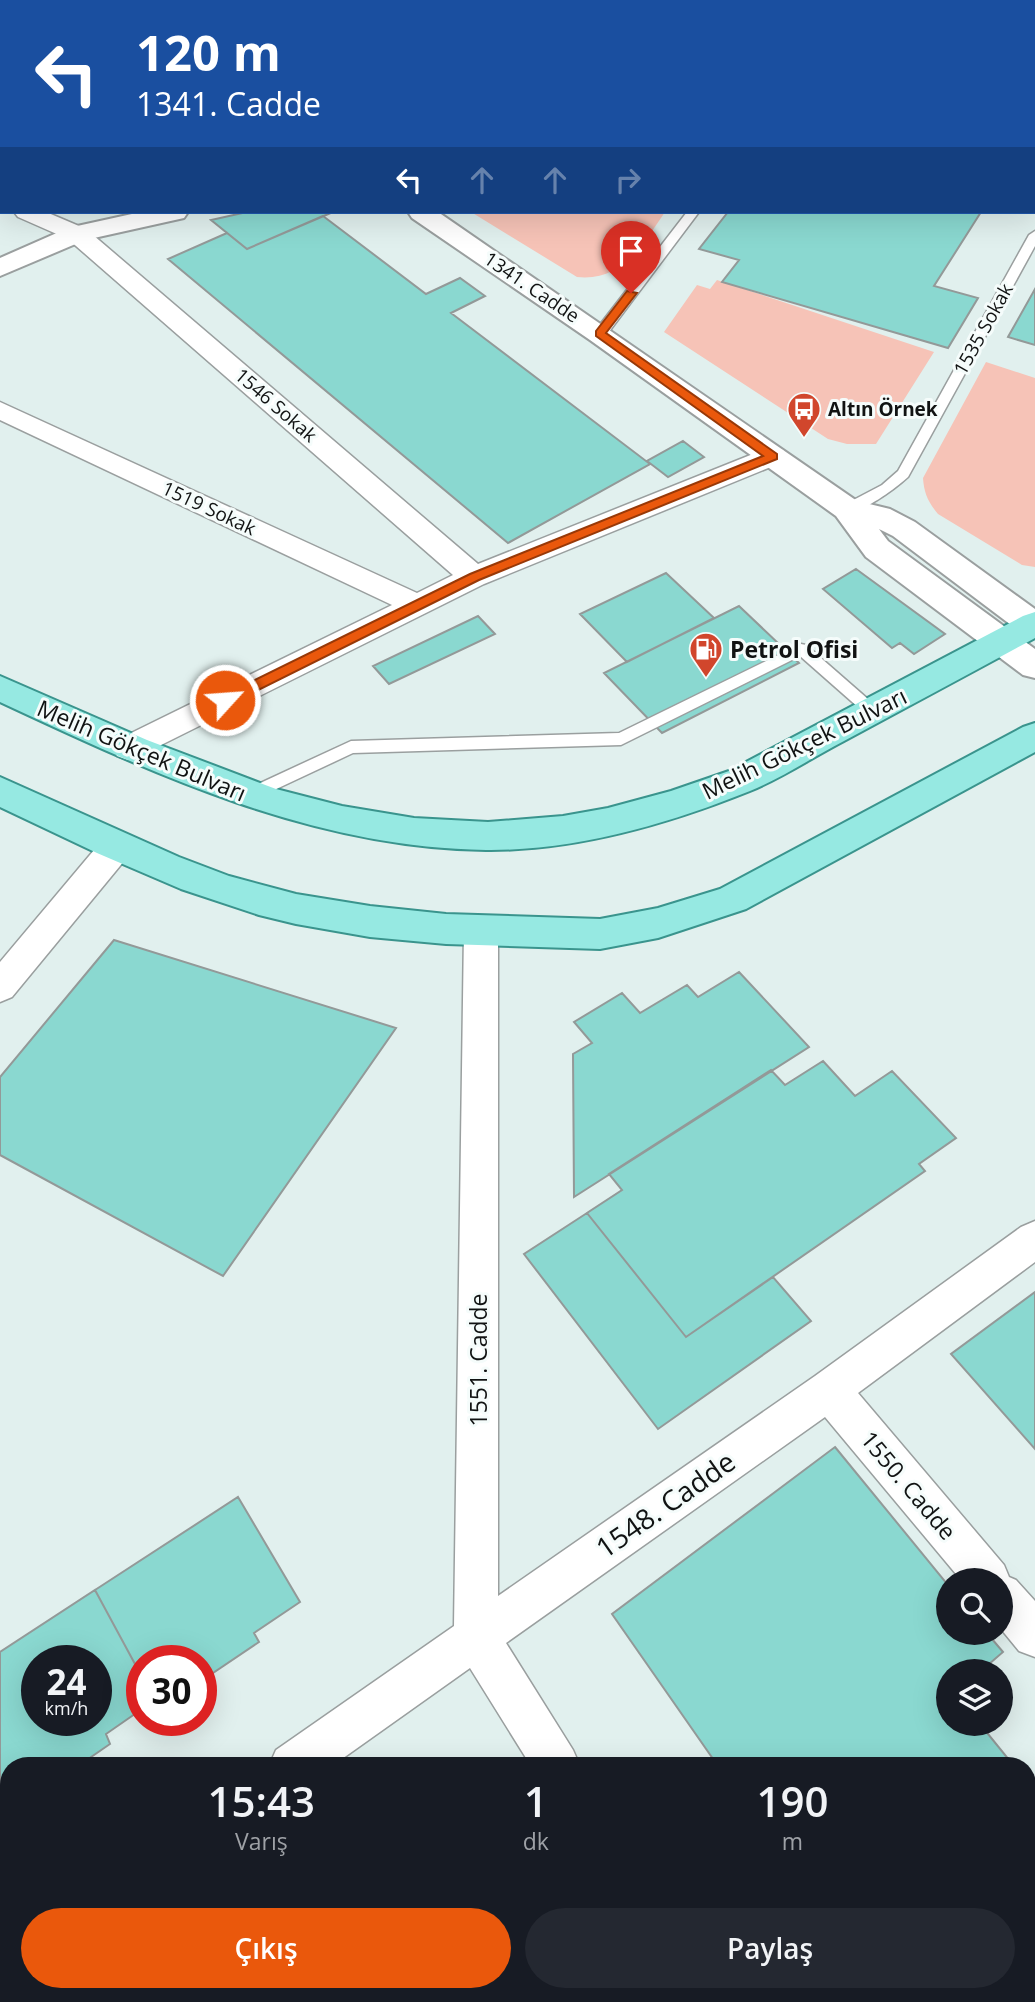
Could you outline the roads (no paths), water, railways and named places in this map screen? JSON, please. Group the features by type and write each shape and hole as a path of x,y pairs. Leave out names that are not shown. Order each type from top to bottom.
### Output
{"main road":[{"name":"Melih Gökçek Bulvarı","path":"0,688 128,748 247,796 383,830 506,835 562,831 628,817 729,785 1035,625"},
{"path":"0,791 183,875 273,904 378,922 481,931 609,933 689,915 733,899 1035,736"}],"street":[{"name":"1546 Sokak","path":"31,214 77,234 474,577"},
{"path":"0,268 77,234 166,214"},
{"name":"1341. Cadde","path":"425,214 847,509 877,549 1035,666"},
{"name":"1519 Sokak","path":"0,410 417,605"},
{"path":"128,748 474,577 773,456"},
{"name":"1341. Cadde","path":"847,509 879,516 904,528 1035,625"},
{"path":"0,987 117,846"},
{"name":"1551. Cadde","path":"476,1636 481,931"},
{"name":"1548. Cadde","path":"305,1757 829,1390 1035,1239"},
{"name":"1550. Cadde","path":"829,1390 979,1568"},
{"path":"1013,1609 1035,1635"},
{"path":"476,1636 551,1757"}],"lane":[{"path":"600,334 691,214"},
{"name":"1535 Sokak","path":"847,509 887,488 903,474 1035,235"},
{"path":"247,796 351,747 621,739 801,649 872,711"}],"place":[{"name":"Altın Örnek","path":"804,439"},
{"name":"Petrol Ofisi","path":"706,679"}]}
